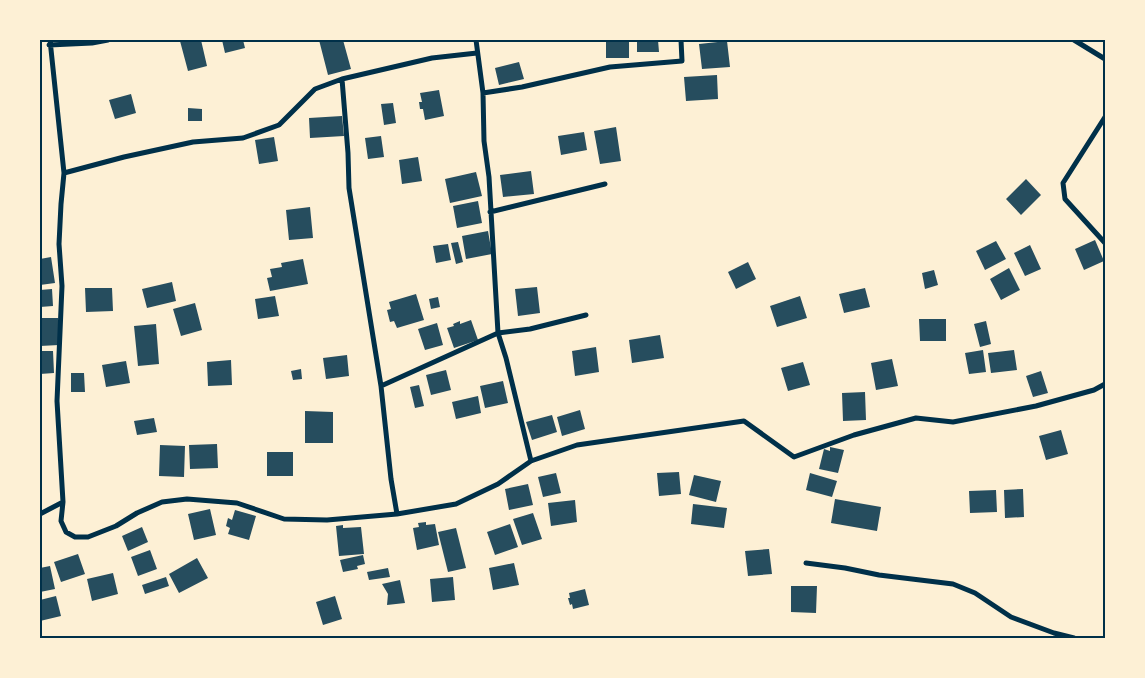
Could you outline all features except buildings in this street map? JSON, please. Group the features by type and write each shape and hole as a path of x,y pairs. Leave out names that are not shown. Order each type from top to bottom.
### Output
{"street":[{"path":"108,40 92,43 49,42 64,173 59,244 62,286 57,401 62,521 66,532 74,537 88,537 116,526 137,513 162,502 188,499 237,503 284,519 327,520 397,514 456,504 498,484 531,461 577,445 744,421 794,457 854,435 916,418 953,422 1036,406 1094,390 1105,384"},
{"path":"476,40 483,93 484,141 489,177 498,333 506,358 531,461"},
{"path":"483,93 522,87 610,67 682,61 680,40"},
{"path":"1074,40 1105,59"},
{"path":"64,173 124,157 193,142 243,138 279,125 315,89 342,79 432,58 477,54"},
{"path":"342,79 352,214 381,386 391,479 397,514"},
{"path":"1105,117 1063,183 1065,199 1105,243"},
{"path":"490,212 604,184"},
{"path":"381,386 498,333 530,329 586,315"},
{"path":"40,514 62,502"},
{"path":"806,562 879,575 953,584 975,593 1011,617 1054,633 1074,638"}]}
